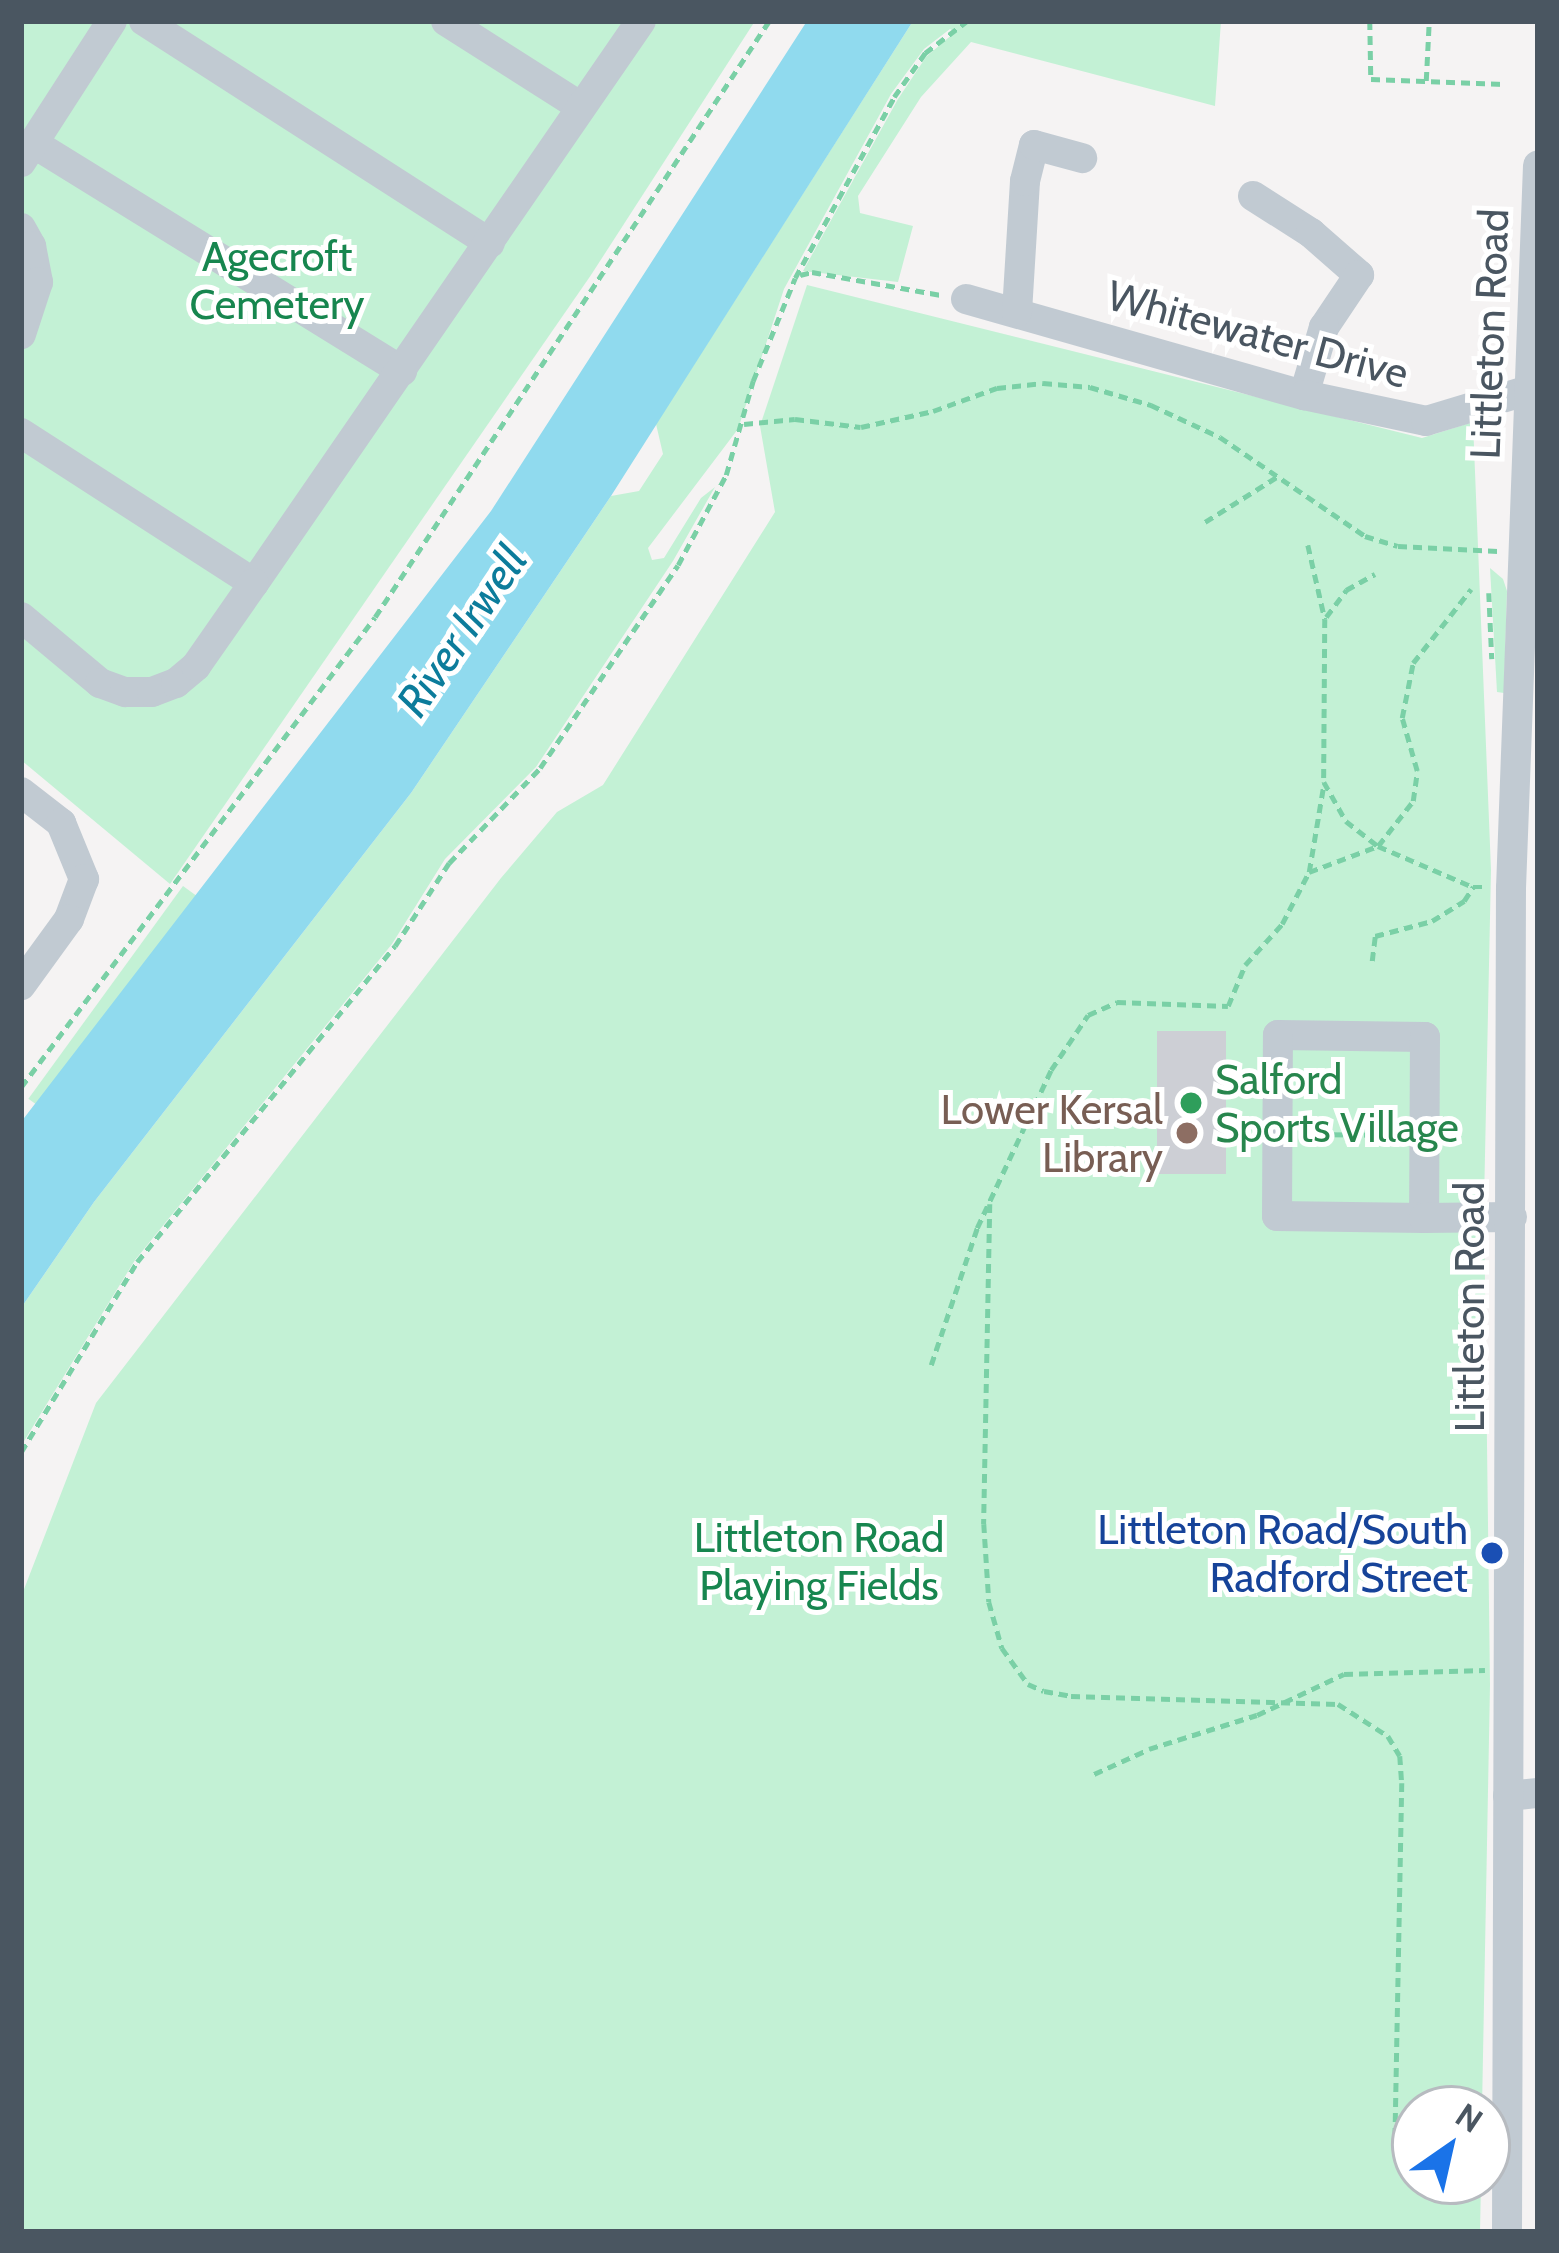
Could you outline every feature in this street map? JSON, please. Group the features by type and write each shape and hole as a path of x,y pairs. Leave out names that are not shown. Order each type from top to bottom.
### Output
{"street":[{"path":"144,21 490,243"},
{"path":"446,21 581,107"},
{"path":"21,617 100,682 125,692 152,692 176,683 196,666 640,21"},
{"path":"99,29 27,153 402,371"},
{"path":"1017,312 1024,181 1034,145 1082,158"},
{"name":"Littleton Road","path":"1507,2232 1523,1794 1509,1672 1524,1447 1524,1377 1512,1217 1525,1049 1511,888 1526,794 1529,639 1522,551 1532,431 1529,390 1538,166"},
{"path":"1253,196 1310,233 1359,274 1324,327 1304,395"},
{"path":"21,228 31,245 38,282 21,334"},
{"name":"Whitewater Drive","path":"965,299 1304,395 1426,421 1529,390"},
{"path":"21,433 254,583"},
{"path":"21,792 61,823 84,879 69,919 21,985"},
{"path":"1424,1218 1425,1037 1278,1035 1277,1216 1424,1218 1512,1217"}],"path":[{"path":"21,1087 375,617 769,21"},
{"path":"21,1452 137,1262 395,946 449,863 540,768 716,502 744,424 753,381 795,278 894,97 925,53 967,21"},
{"path":"1370,21 1371,80 1504,84"},
{"path":"1426,81 1429,21"},
{"path":"795,278 812,272 965,299"},
{"path":"744,424 795,419 861,427 933,411 997,388 1066,384 1113,393 1188,421 1280,475 1365,536 1398,546 1522,551"},
{"path":"1204,522 1280,475"},
{"path":"931,1365 977,1228 1019,1131 1088,1015 1117,1002 1228,1006 1245,965 1282,925 1309,872 1324,782 1325,619 1308,545"},
{"path":"1325,619 1346,590 1375,574"},
{"path":"1309,872 1378,846 1413,801 1418,771 1402,718 1413,663 1471,589"},
{"path":"1324,782 1346,821 1378,846 1473,887 1511,888"},
{"path":"1372,961 1375,936 1432,921 1464,901 1473,887"},
{"path":"1237,1134 1424,1135"},
{"path":"991,1204 984,1524 989,1602 1002,1648 1028,1684 1070,1696 1338,1704 1388,1736 1400,1756 1396,2085"},
{"path":"1094,1774 1149,1749 1257,1715 1344,1674 1424,1668 1509,1672"}],"green space":[{"name":"Agecroft Cemetery","path":"21,21 755,21 591,275 170,884 21,760"},
{"path":"913,21 1221,21 1215,106 971,42 921,97 858,196 860,213 913,226 898,282 803,271 898,99 926,57 955,32 950,29 924,49 891,94 784,289 738,429 648,548 652,560 664,558 701,498 715,487 673,561 536,767 445,859 392,944 135,1260 21,1446 21,1308 94,1202 411,793 611,496 639,491 663,454 656,424"},
{"name":"Littleton Road Playing Fields","path":"807,285 1422,438 1473,422 1491,870 1484,1203 1490,1685 1482,2085 1391,2085 1391,2205 1481,2205 1480,2232 21,2232 21,1597 96,1403 501,878 557,812 603,785 775,512 760,426"},
{"path":"1490,568 1503,579 1507,591 1504,693 1497,692"},
{"path":"183,886 197,896 42,1109 28,1099"}],"water":[{"name":"River Irwell","path":"807,21 913,21 611,496 411,793 94,1202 21,1308 21,1122 491,511"}],"building":[{"name":"Salford Sports Village","path":"1157,1031 1226,1031 1226,1174 1157,1174"}],"place":[{"name":"Salford Sports Village","path":"1191,1103"},
{"name":"Lower Kersal Library","path":"1187,1133"},
{"name":"Littleton Road/South Radford Street","path":"1492,1553"}]}
